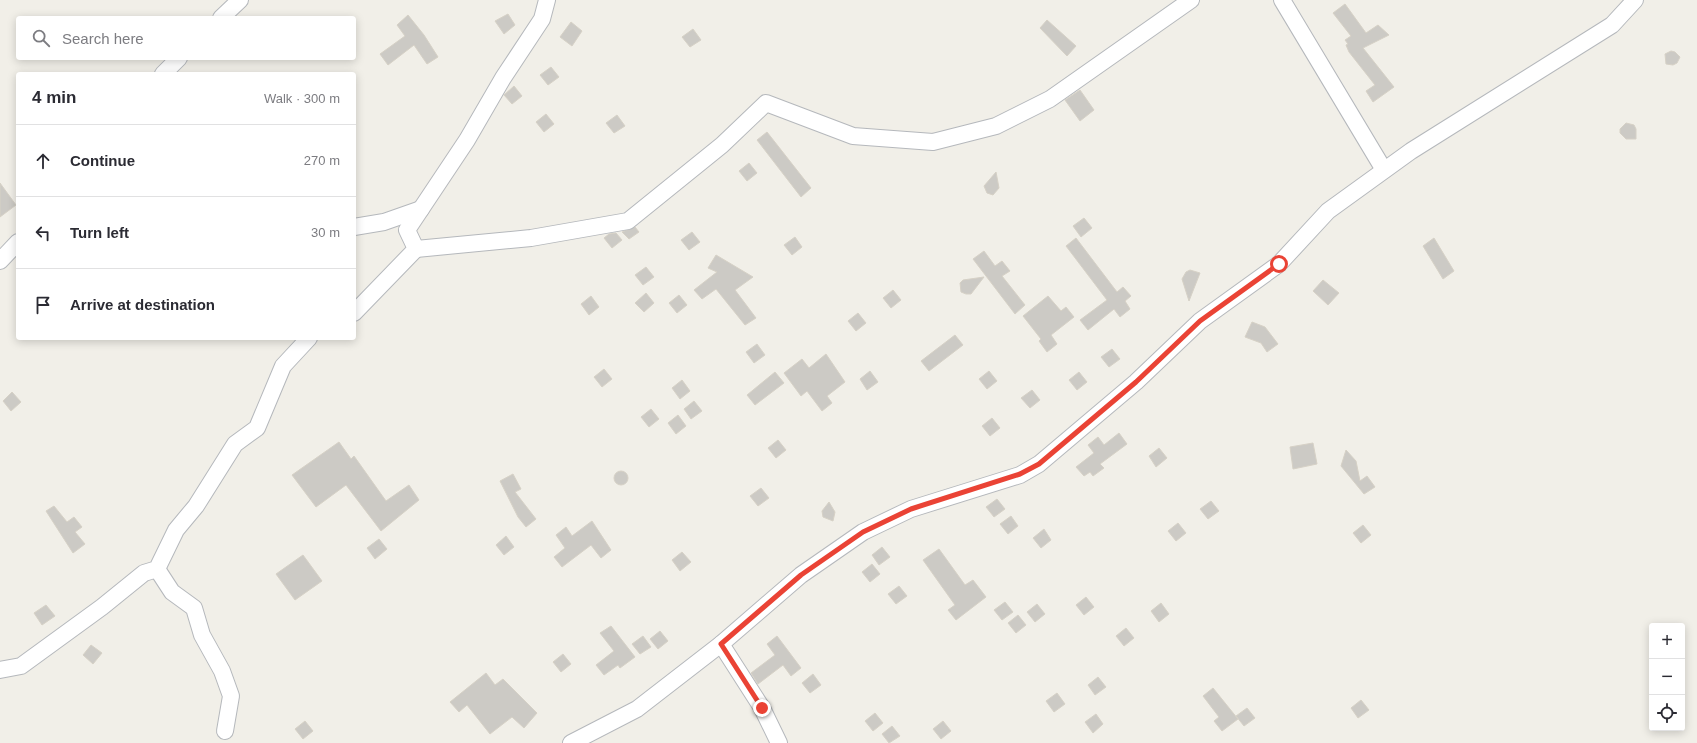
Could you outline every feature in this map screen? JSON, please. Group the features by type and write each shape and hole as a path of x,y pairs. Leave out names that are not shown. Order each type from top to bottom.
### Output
{"street":[{"path":"223,16 240,0"},
{"path":"416,249 407,230 542,19 547,0"},
{"path":"356,311 416,249 531,238 628,221 722,145 766,103 853,136 933,142 996,126 1050,99 1191,0"},
{"path":"1282,0 1384,170"},
{"path":"571,743 637,709 721,644 801,575 863,532 911,509 1020,474 1039,464 1136,382 1200,321 1279,264 1328,211 1411,151 1612,25 1636,0"},
{"path":"165,72 177,60"},
{"path":"356,227 384,222 421,209"},
{"path":"0,261 16,244"},
{"path":"0,670 20,666 102,607 144,573 157,569 176,530 196,506 235,444 257,428 282,366 307,340"},
{"path":"157,569 172,592 194,608 202,635 222,671 231,696 225,731"},
{"path":"721,644 762,708 779,743"}],"building":[{"path":"1345,4 1366,33 1378,25 1389,35 1363,48 1394,87 1373,102 1366,91 1375,85 1349,52 1346,45 1348,44 1345,40 1351,36 1333,13"},
{"path":"508,14 515,25 504,34 495,21"},
{"path":"408,15 424,35 438,57 427,64 414,45 388,65 380,54 405,36 397,25"},
{"path":"1047,20 1076,46 1067,56 1040,28"},
{"path":"571,22 582,31 572,46 560,37"},
{"path":"693,29 701,40 690,47 682,37"},
{"path":"1671,51 1675,52 1680,57 1677,63 1673,65 1666,64 1665,54"},
{"path":"551,67 559,77 548,85 540,75"},
{"path":"514,86 522,96 512,104 504,95"},
{"path":"1080,90 1094,110 1080,121 1065,100"},
{"path":"546,114 554,124 544,132 536,122"},
{"path":"617,115 625,126 614,133 606,123"},
{"path":"1626,123 1634,125 1636,129 1636,139 1626,139 1620,133 1620,129"},
{"path":"767,132 811,188 801,197 757,140"},
{"path":"749,163 757,173 747,181 739,171"},
{"path":"996,172 999,188 993,195 987,193 984,186"},
{"path":"0,183 16,205 0,217"},
{"path":"1084,218 1092,228 1081,237 1073,226"},
{"path":"635,227 639,232 629,239 622,232"},
{"path":"692,232 700,242 689,250 681,240"},
{"path":"616,233 622,240 612,248 604,238 609,234"},
{"path":"795,237 802,247 792,255 784,245"},
{"path":"1076,238 1117,292 1123,287 1131,296 1125,301 1130,309 1120,317 1114,309 1088,330 1080,320 1107,300 1066,246"},
{"path":"1434,238 1454,271 1443,279 1423,246"},
{"path":"984,251 995,266 1002,261 1010,271 1002,276 1025,305 1015,314 973,259"},
{"path":"716,255 753,277 735,290 756,318 745,325 716,289 702,299 694,290 717,272 708,268"},
{"path":"646,267 654,277 643,285 635,275"},
{"path":"1190,270 1200,273 1189,301 1182,279 1186,272"},
{"path":"984,277 971,294 961,292 960,283 963,280"},
{"path":"1323,280 1339,293 1328,305 1313,291"},
{"path":"893,290 901,300 891,308 883,298"},
{"path":"646,293 654,303 644,312 635,303"},
{"path":"679,295 687,305 677,313 669,303"},
{"path":"591,296 599,307 589,315 581,304"},
{"path":"1048,296 1061,311 1066,307 1074,317 1051,335 1057,344 1047,352 1039,341 1041,339 1023,316"},
{"path":"858,313 866,323 856,331 848,321"},
{"path":"1252,322 1265,327 1278,344 1267,352 1261,343 1245,337"},
{"path":"955,335 963,345 929,371 921,361"},
{"path":"757,344 765,355 754,363 746,352"},
{"path":"1112,349 1120,359 1109,367 1101,357"},
{"path":"826,354 845,382 827,396 832,403 822,411 807,391 801,396 784,373 802,359 809,368"},
{"path":"604,369 612,379 602,387 594,377"},
{"path":"870,371 878,382 867,390 860,379"},
{"path":"989,371 997,381 987,389 979,379"},
{"path":"775,372 784,383 755,405 747,395"},
{"path":"1079,372 1087,382 1077,390 1069,380"},
{"path":"682,380 690,391 680,399 672,388"},
{"path":"1032,390 1040,400 1030,408 1021,398"},
{"path":"12,392 21,402 11,411 3,401"},
{"path":"694,401 702,411 691,419 684,409"},
{"path":"651,409 659,419 649,427 641,417"},
{"path":"678,415 686,426 676,434 668,423"},
{"path":"992,418 1000,428 990,436 982,426"},
{"path":"1119,433 1127,444 1100,464 1104,468 1093,476 1090,472 1084,476 1076,467 1094,453 1088,445 1098,437 1104,445"},
{"path":"778,440 786,450 776,458 768,448"},
{"path":"339,442 351,459 354,456 386,501 409,485 419,500 381,531 346,485 316,507 292,475"},
{"path":"1313,443 1317,464 1293,469 1290,447"},
{"path":"1159,448 1167,458 1156,467 1149,456"},
{"path":"1346,450 1356,461 1360,481 1367,476 1375,487 1364,494 1341,466"},
{"path":"621,471 626,473 628,478 626,483 621,485 616,483 614,478 616,473"},
{"path":"513,474 521,489 515,492 536,519 526,527 518,517 500,481"},
{"path":"761,488 769,498 758,506 750,496"},
{"path":"997,499 1005,509 994,517 986,507"},
{"path":"1211,501 1219,511 1208,519 1200,509"},
{"path":"829,502 835,512 833,521 823,517 822,511"},
{"path":"54,506 67,522 74,517 82,527 75,532 85,544 73,553 46,511"},
{"path":"1011,516 1018,526 1008,534 1000,524"},
{"path":"592,521 611,550 601,558 591,545 562,567 554,557 565,548 556,535 566,527 572,536"},
{"path":"1178,523 1186,533 1176,541 1168,531"},
{"path":"1363,525 1371,535 1361,543 1353,533"},
{"path":"1044,529 1051,540 1041,548 1033,538"},
{"path":"506,536 514,547 504,555 496,545"},
{"path":"379,539 387,549 375,559 367,548"},
{"path":"882,547 890,557 879,565 872,555"},
{"path":"939,549 965,585 973,580 986,597 956,620 948,610 955,605 923,560"},
{"path":"682,552 691,562 680,571 672,560"},
{"path":"303,555 322,581 295,600 276,574"},
{"path":"872,564 880,574 870,582 862,572"},
{"path":"899,586 907,596 896,604 888,594"},
{"path":"1086,597 1094,607 1084,615 1076,605"},
{"path":"1005,602 1013,612 1002,620 994,610"},
{"path":"1161,603 1169,614 1159,622 1151,611"},
{"path":"1037,604 1045,614 1035,622 1027,612"},
{"path":"46,605 55,616 42,625 34,613"},
{"path":"1018,615 1026,625 1016,633 1008,623"},
{"path":"611,626 635,657 620,668 618,665 604,675 596,665 614,651 600,633"},
{"path":"1126,628 1134,638 1124,646 1116,636"},
{"path":"660,631 668,641 658,649 650,639"},
{"path":"643,636 651,647 640,654 632,644"},
{"path":"777,636 801,668 791,676 783,665 758,684 751,673 775,655 767,644"},
{"path":"91,645 102,653 93,664 83,655"},
{"path":"563,654 571,664 561,672 553,662"},
{"path":"486,673 495,685 503,679 537,713 524,728 512,717 490,734 467,705 459,712 450,702"},
{"path":"813,674 821,685 810,693 802,683"},
{"path":"1098,677 1106,687 1095,695 1088,685"},
{"path":"1213,688 1238,719 1222,731 1214,721 1219,717 1203,696"},
{"path":"1057,693 1065,704 1054,712 1046,701"},
{"path":"1361,700 1369,710 1358,718 1351,708"},
{"path":"1247,708 1255,718 1244,726 1236,716"},
{"path":"875,713 883,723 873,731 865,721"},
{"path":"1096,714 1103,724 1093,733 1085,722"},
{"path":"305,721 313,731 303,739 295,729"},
{"path":"943,721 951,731 941,739 933,729"},
{"path":"892,726 900,736 889,743 882,734"}],"route":[{"path":"762,708 721,644 801,575 863,532 911,509 1020,474 1039,464 1070,436 1136,382 1200,321 1279,264"}]}
